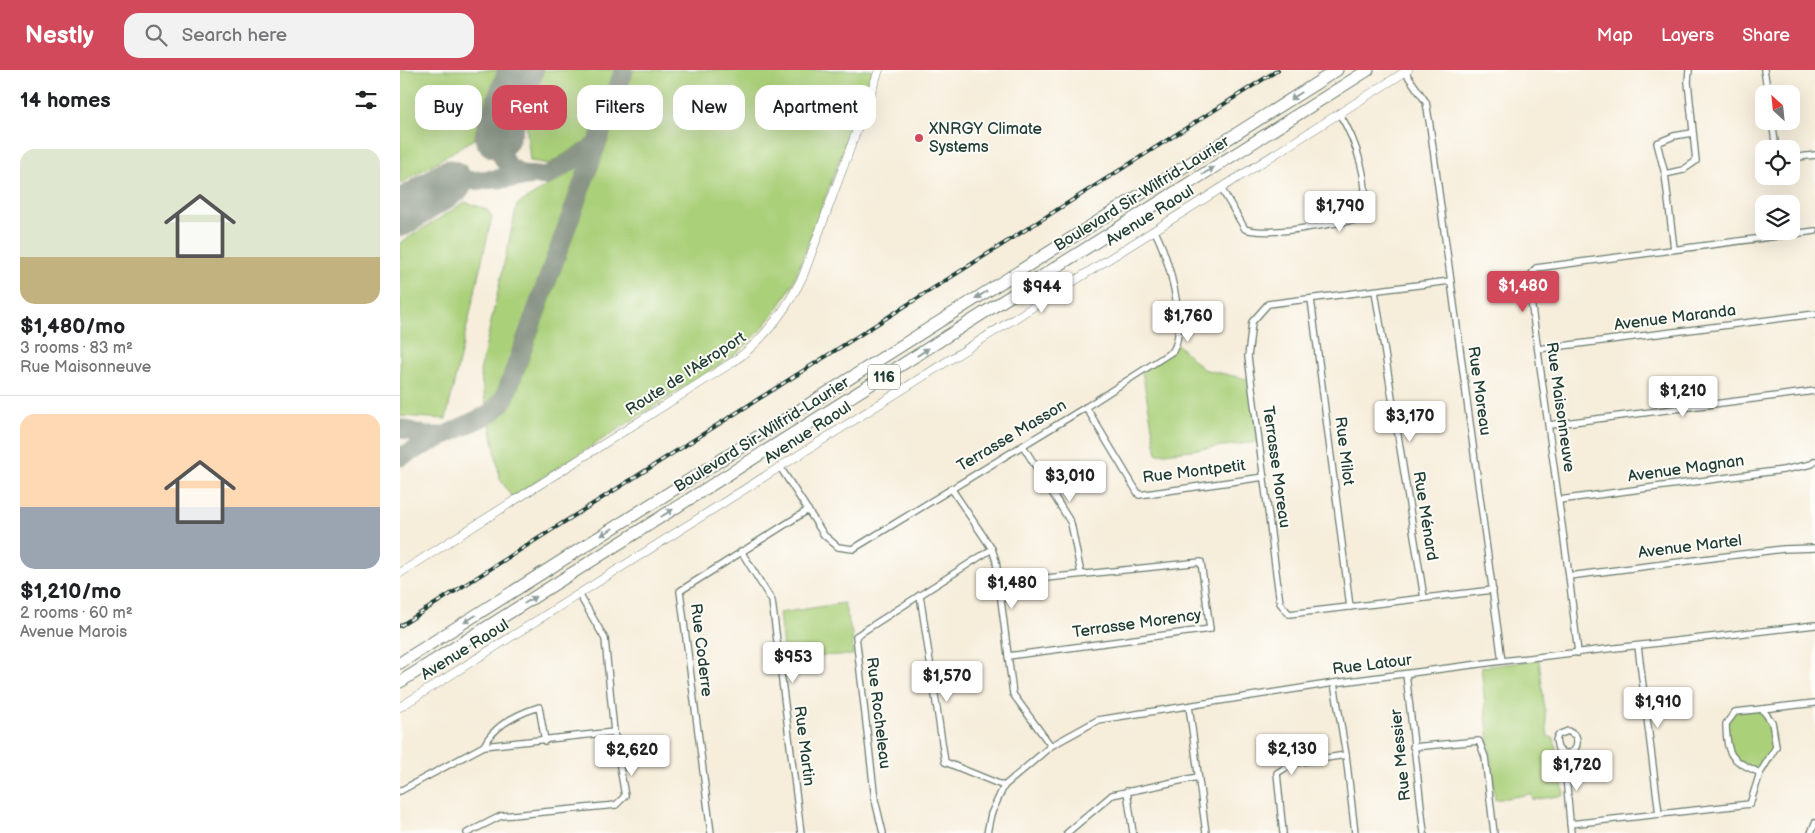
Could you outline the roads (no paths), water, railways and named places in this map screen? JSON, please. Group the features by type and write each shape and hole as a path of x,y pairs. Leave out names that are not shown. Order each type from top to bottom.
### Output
{"highway":[{"name":"Boulevard Sir-Wilfrid-Laurier","path":"400,663 1337,70"},
{"name":"Boulevard Sir-Wilfrid-Laurier","path":"400,682 1368,70"}],"street":[{"name":"Route de l'Aéroport","path":"400,573 733,362 764,338 791,300 803,276 879,70"},
{"path":"1665,174 1683,170 1696,161 1692,133 1689,70"},
{"path":"1764,70 1766,85"},
{"name":"Avenue Raoul","path":"400,707 1406,71"},
{"name":"Rue Moreau","path":"1406,71 1426,102 1502,661"},
{"path":"1221,188 1245,229 1252,231 1286,229 1355,220 1362,217 1365,208 1361,157 1353,136 1339,113"},
{"path":"1674,249 1665,174 1657,143 1674,136 1692,133"},
{"path":"1800,157 1815,155"},
{"name":"Terrasse Masson","path":"780,467 824,535 838,548 853,548 1086,407 1173,351 1177,344 1179,330 1172,274 1164,250 1154,230"},
{"name":"Rue Maisonneuve","path":"1578,653 1570,576 1528,279 1536,268 1815,231"},
{"name":"Terrasse Moreau","path":"1450,281 1268,304 1252,322 1248,357 1280,603 1288,614 1493,590"},
{"name":"Rue Ménard","path":"1375,291 1424,598"},
{"name":"Rue Milot","path":"1311,299 1350,607"},
{"name":"Avenue Maranda","path":"1538,349 1815,314"},
{"path":"1549,425 1815,391"},
{"name":"Rue Montpetit","path":"1086,407 1139,496 1264,477"},
{"path":"1023,446 1071,523 1081,574"},
{"name":"Avenue Magnan","path":"1559,500 1783,470 1812,464 1815,461"},
{"path":"951,488 992,549 1013,694 1051,746"},
{"name":"Rue Coderre","path":"711,833 680,591 808,510"},
{"name":"Avenue Martel","path":"1570,576 1783,549 1815,548"},
{"name":"Rue Rocheleau","path":"883,833 875,800 856,636 992,549"},
{"name":"Rue Martin","path":"741,551 772,601 801,833"},
{"name":"Terrasse Morency","path":"998,583 1201,562 1210,629 1008,656"},
{"path":"467,833 500,816 616,804 625,796 614,732 605,639 579,594"},
{"path":"920,595 945,762 1004,786"},
{"name":"Rue Latour","path":"987,833 991,814 1004,786 1051,746 1098,720 1334,683 1502,661 1815,625"},
{"path":"1638,646 1659,814"},
{"name":"Rue Messier","path":"1406,674 1424,833"},
{"path":"1334,683 1356,833"},
{"path":"1760,773 1734,760 1726,743 1726,724 1735,712 1815,703"},
{"path":"1189,706 1206,833"},
{"path":"484,746 491,733 523,712 539,707 545,741"},
{"path":"1570,824 1750,804 1760,773 1776,747 1772,722 1762,709"},
{"path":"400,791 484,746 545,741 614,732"},
{"path":"1413,747 1479,741 1485,757 1494,833"},
{"path":"1564,753 1571,833"},
{"path":"1283,833 1277,773 1294,763 1346,755"},
{"path":"1067,833 1112,795 1198,777"},
{"path":"1127,791 1133,833"},
{"path":"1811,833 1815,823"},
{"path":"481,825 482,833"}],"railway":[{"path":"400,626 1278,70"}],"place":[{"name":"XNRGY Climate Systems","path":"919,138"}]}
